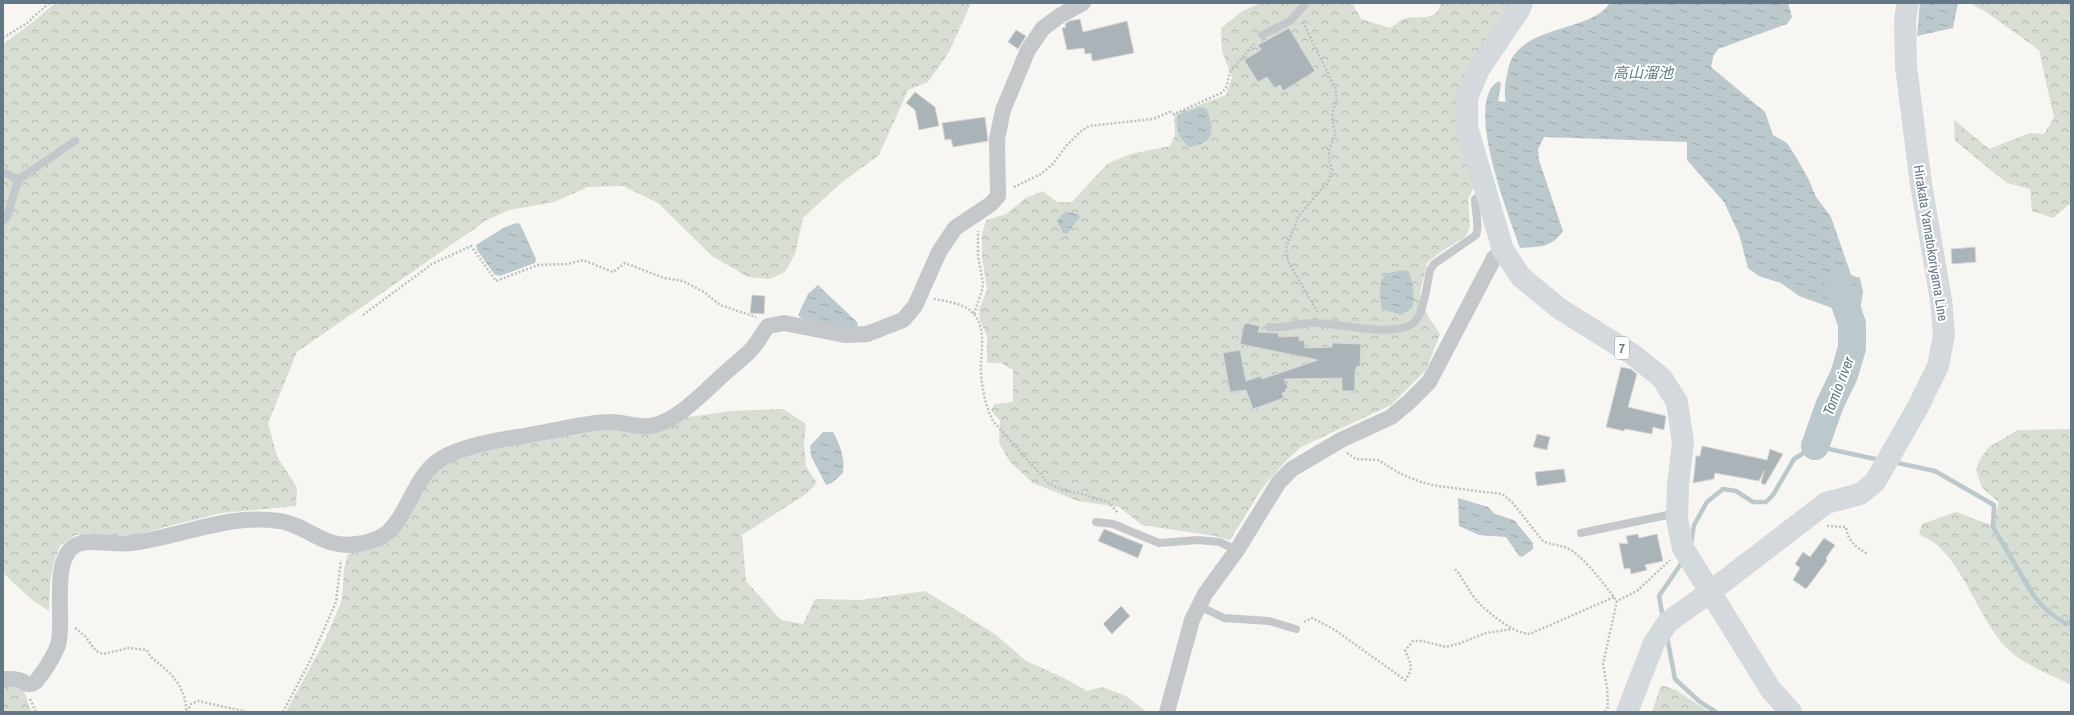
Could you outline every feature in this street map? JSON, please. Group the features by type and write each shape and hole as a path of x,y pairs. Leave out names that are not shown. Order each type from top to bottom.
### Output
{"main road":[{"name":"7","path":"1522,3 1519,10 1479,70 1467,98 1467,127 1503,250 1521,277 1560,309 1632,354 1662,378 1677,402 1683,443 1678,513 1683,548 1771,690 1791,712"},
{"name":"Hirakata Yamatokoriyama Line","path":"1627,712 1654,643 1668,622 1710,592 1826,503 1860,494 1875,482 1918,407 1938,366 1944,335 1941,300 1921,184 1906,66 1905,18 1908,3"}],"street":[{"path":"3,679 14,679 28,685 32,684 38,679 58,645 61,624 61,575 64,561 71,549 82,543 129,543 235,520 258,519 282,521 314,536 343,546 359,544 387,534 395,524 418,484 430,469 443,458 467,447 584,425 610,422 630,426 651,426 669,420 751,350 768,326 784,323 845,336 867,334 903,320 915,306 939,252 955,228 991,204 998,196 996,139 1003,110 1028,50 1043,28 1061,15 1083,3"},
{"path":"1167,712 1192,620 1205,594 1237,550 1279,482 1292,469 1341,440 1391,417 1429,382 1494,258 1503,250"}],"lane":[{"path":"1262,35 1290,21 1299,13 1306,3"},
{"path":"3,221 7,217 18,180 75,141"},
{"path":"3,172 18,180"},
{"path":"1269,328 1281,329 1310,323 1324,323 1368,329 1396,329 1411,325 1419,317 1430,270 1434,264 1476,235 1479,228 1475,213 1475,199 1485,191"},
{"path":"1581,533 1678,513"},
{"path":"1096,522 1113,524 1159,543 1198,540 1219,542 1237,550"},
{"path":"1199,606 1224,618 1270,621 1296,629"}],"path":[{"path":"3,38 27,23 49,3"},
{"path":"1299,13 1336,90 1336,100 1332,116 1336,134 1329,150 1329,160 1332,170 1329,180 1298,217 1286,250 1288,261 1324,323"},
{"path":"998,196 1042,174 1053,164 1066,146 1080,132 1089,126 1154,119 1170,112 1174,114 1221,93 1226,88 1230,72 1262,35"},
{"path":"974,314 982,291 983,283 977,244 979,212"},
{"path":"363,315 432,264 471,246 496,281 538,266 568,264 583,260 613,272 625,263 664,278 683,281 704,292 720,305 758,318 768,326"},
{"path":"920,296 946,301 967,309 974,314 983,338 981,361 986,408 993,421 1049,484 1065,491 1079,493 1108,502 1139,535"},
{"path":"1341,440 1348,455 1356,460 1378,460 1401,474 1421,482 1437,486 1502,494 1512,502 1542,540 1547,544 1562,545 1570,550 1592,570 1617,601 1603,664 1608,707 1605,712"},
{"path":"1823,527 1846,527 1848,537 1855,546 1868,554"},
{"path":"283,712 311,659 336,602 343,546"},
{"path":"1617,601 1637,591 1683,548"},
{"path":"1455,569 1477,600 1512,629 1524,634 1530,634 1614,597"},
{"path":"1296,629 1301,624 1312,618 1335,630 1405,680 1410,674 1412,667 1405,651 1413,641 1446,647 1458,644 1486,632 1512,629"},
{"path":"61,624 78,629 96,651 103,654 129,648 147,650 149,656 163,667 178,684 187,702 186,712"},
{"path":"186,712 191,704 198,701 248,712"}],"green space":[{"path":"55,3 971,3 949,52 928,82 908,90 879,155 841,183 803,218 795,254 785,272 770,279 748,277 712,256 658,203 623,186 588,187 554,202 509,210 487,220 297,352 268,423 277,456 297,488 296,506 221,513 134,535 75,535 60,546 54,562 50,582 49,611 32,600 3,573 3,44 33,22"},
{"path":"1260,3 1352,3 1361,19 1390,28 1406,18 1432,16 1441,3 1513,3 1468,72 1474,187 1468,199 1470,227 1466,236 1439,253 1427,263 1420,293 1428,316 1440,334 1426,370 1391,405 1301,447 1286,461 1263,487 1230,540 1215,536 1142,525 1119,507 1078,501 1033,483 1010,462 999,443 1000,421 991,410 995,404 1013,402 1013,370 1001,363 987,363 987,336 980,320 979,309 987,290 982,256 982,234 986,220 1006,214 1026,198 1043,191 1057,202 1072,202 1107,164 1130,154 1170,146 1175,135 1174,114 1226,95 1232,77 1222,51 1221,28 1243,11"},
{"path":"1970,3 2071,3 2071,203 2053,218 2032,211 2030,189 2007,183 1955,141 1954,120 1989,149 2030,133 2044,134 2054,118 2039,50 1986,12"},
{"path":"783,409 806,424 804,443 806,466 817,483 806,494 742,535 746,581 781,620 803,624 815,599 860,600 925,591 995,634 1026,661 1064,678 1087,691 1102,687 1126,696 1147,712 286,712 325,640 342,600 344,569 348,554 385,542 422,485 445,462 475,452 608,428 731,411"},
{"path":"2071,429 2071,685 2026,663 2010,651 2003,644 1986,620 1964,580 1947,555 1937,545 1919,534 1922,524 1956,512 1991,525 1999,502 1982,488 1976,470 1980,459 1989,447 2018,430"},
{"path":"3,684 23,687 31,712 3,712"},
{"path":"1661,685 1676,690 1709,712 1652,712"}],"water":[{"name":"高山溜池","path":"1610,3 1788,3 1792,17 1787,24 1718,49 1713,57 1711,67 1765,112 1773,135 1787,143 1809,180 1816,197 1831,217 1851,275 1860,278 1863,292 1858,323 1844,326 1841,317 1832,308 1799,296 1781,283 1759,276 1748,268 1739,234 1724,202 1687,160 1687,142 1544,137 1538,149 1539,160 1563,231 1554,241 1544,246 1520,248 1499,187 1492,160 1487,134 1485,111 1489,92 1499,81 1501,84 1498,101 1505,102 1505,89 1509,66 1511,60 1520,48 1545,34 1589,19 1601,12"},
{"path":"1920,3 1958,3 1953,28 1917,36"},
{"path":"1200,107 1206,108 1211,123 1211,134 1204,143 1189,147 1178,133 1178,115"},
{"path":"1064,212 1078,214 1080,217 1067,234 1063,233 1057,221"},
{"path":"517,223 520,224 536,259 535,263 500,276 495,275 477,250 476,245 505,227"},
{"path":"1401,270 1408,271 1412,280 1414,294 1412,308 1400,315 1382,309 1380,291 1381,282 1385,275"},
{"path":"818,285 857,322 858,326 845,328 826,326 809,321 798,315 808,294"},
{"path":"823,432 833,432 843,456 843,473 832,483 826,485 811,456 810,446"},
{"path":"1458,498 1488,507 1495,514 1514,520 1533,543 1533,549 1522,557 1519,556 1506,537 1479,535 1459,526"}],"building":[{"path":"1080,19 1083,32 1127,21 1134,53 1094,61 1092,60 1091,53 1085,54 1084,48 1067,50 1062,28 1066,27 1065,24 1069,21"},
{"path":"1289,28 1315,71 1283,91 1280,85 1275,88 1267,77 1258,82 1244,60 1261,50 1258,45"},
{"path":"1016,30 1026,36 1018,49 1008,42"},
{"path":"915,92 935,107 939,126 919,130 915,110 906,103"},
{"path":"985,117 988,141 953,147 951,139 945,140 942,123"},
{"path":"1975,247 1976,262 1952,264 1951,249"},
{"path":"752,295 765,296 764,314 750,313"},
{"path":"1246,323 1260,326 1258,332 1278,333 1279,337 1299,336 1299,341 1304,340 1305,348 1332,347 1332,343 1361,344 1360,367 1357,366 1355,372 1355,391 1342,391 1342,378 1284,379 1288,388 1285,389 1286,392 1282,393 1284,398 1253,409 1246,390 1230,392 1223,353 1240,350 1246,381 1261,376 1262,379 1318,360 1240,344 1244,325"},
{"path":"1621,367 1631,369 1637,374 1628,407 1666,416 1664,430 1653,427 1652,434 1625,429 1624,431 1606,427"},
{"path":"1537,434 1550,437 1547,450 1533,447"},
{"path":"1702,446 1767,460 1770,449 1783,454 1765,485 1761,483 1764,471 1759,481 1715,473 1714,479 1693,483 1696,456 1700,456"},
{"path":"1564,469 1566,482 1537,486 1535,472"},
{"path":"1104,529 1143,545 1138,558 1098,541"},
{"path":"1638,534 1639,538 1657,534 1663,561 1645,565 1647,570 1631,574 1630,568 1624,569 1619,543 1628,544 1626,536"},
{"path":"1824,538 1835,545 1826,558 1827,561 1806,589 1793,580 1800,568 1795,564 1803,552 1810,557"},
{"path":"1121,606 1130,616 1112,634 1103,624"}],"waterway":[{"name":"Tomio river","path":"1815,446 1830,404 1844,375 1852,348 1852,324 1841,292 1838,289"},
{"path":"1691,544 1694,525 1707,502 1723,489 1736,491 1753,502 1766,502 1773,495 1794,459 1815,446 1880,460"},
{"path":"1893,462 1935,471 1994,505 1993,527 2035,598 2056,618 2066,624 2071,621"},
{"path":"1663,618 1659,596 1683,561"},
{"path":"1667,637 1675,679 1700,702 1716,712"}]}
